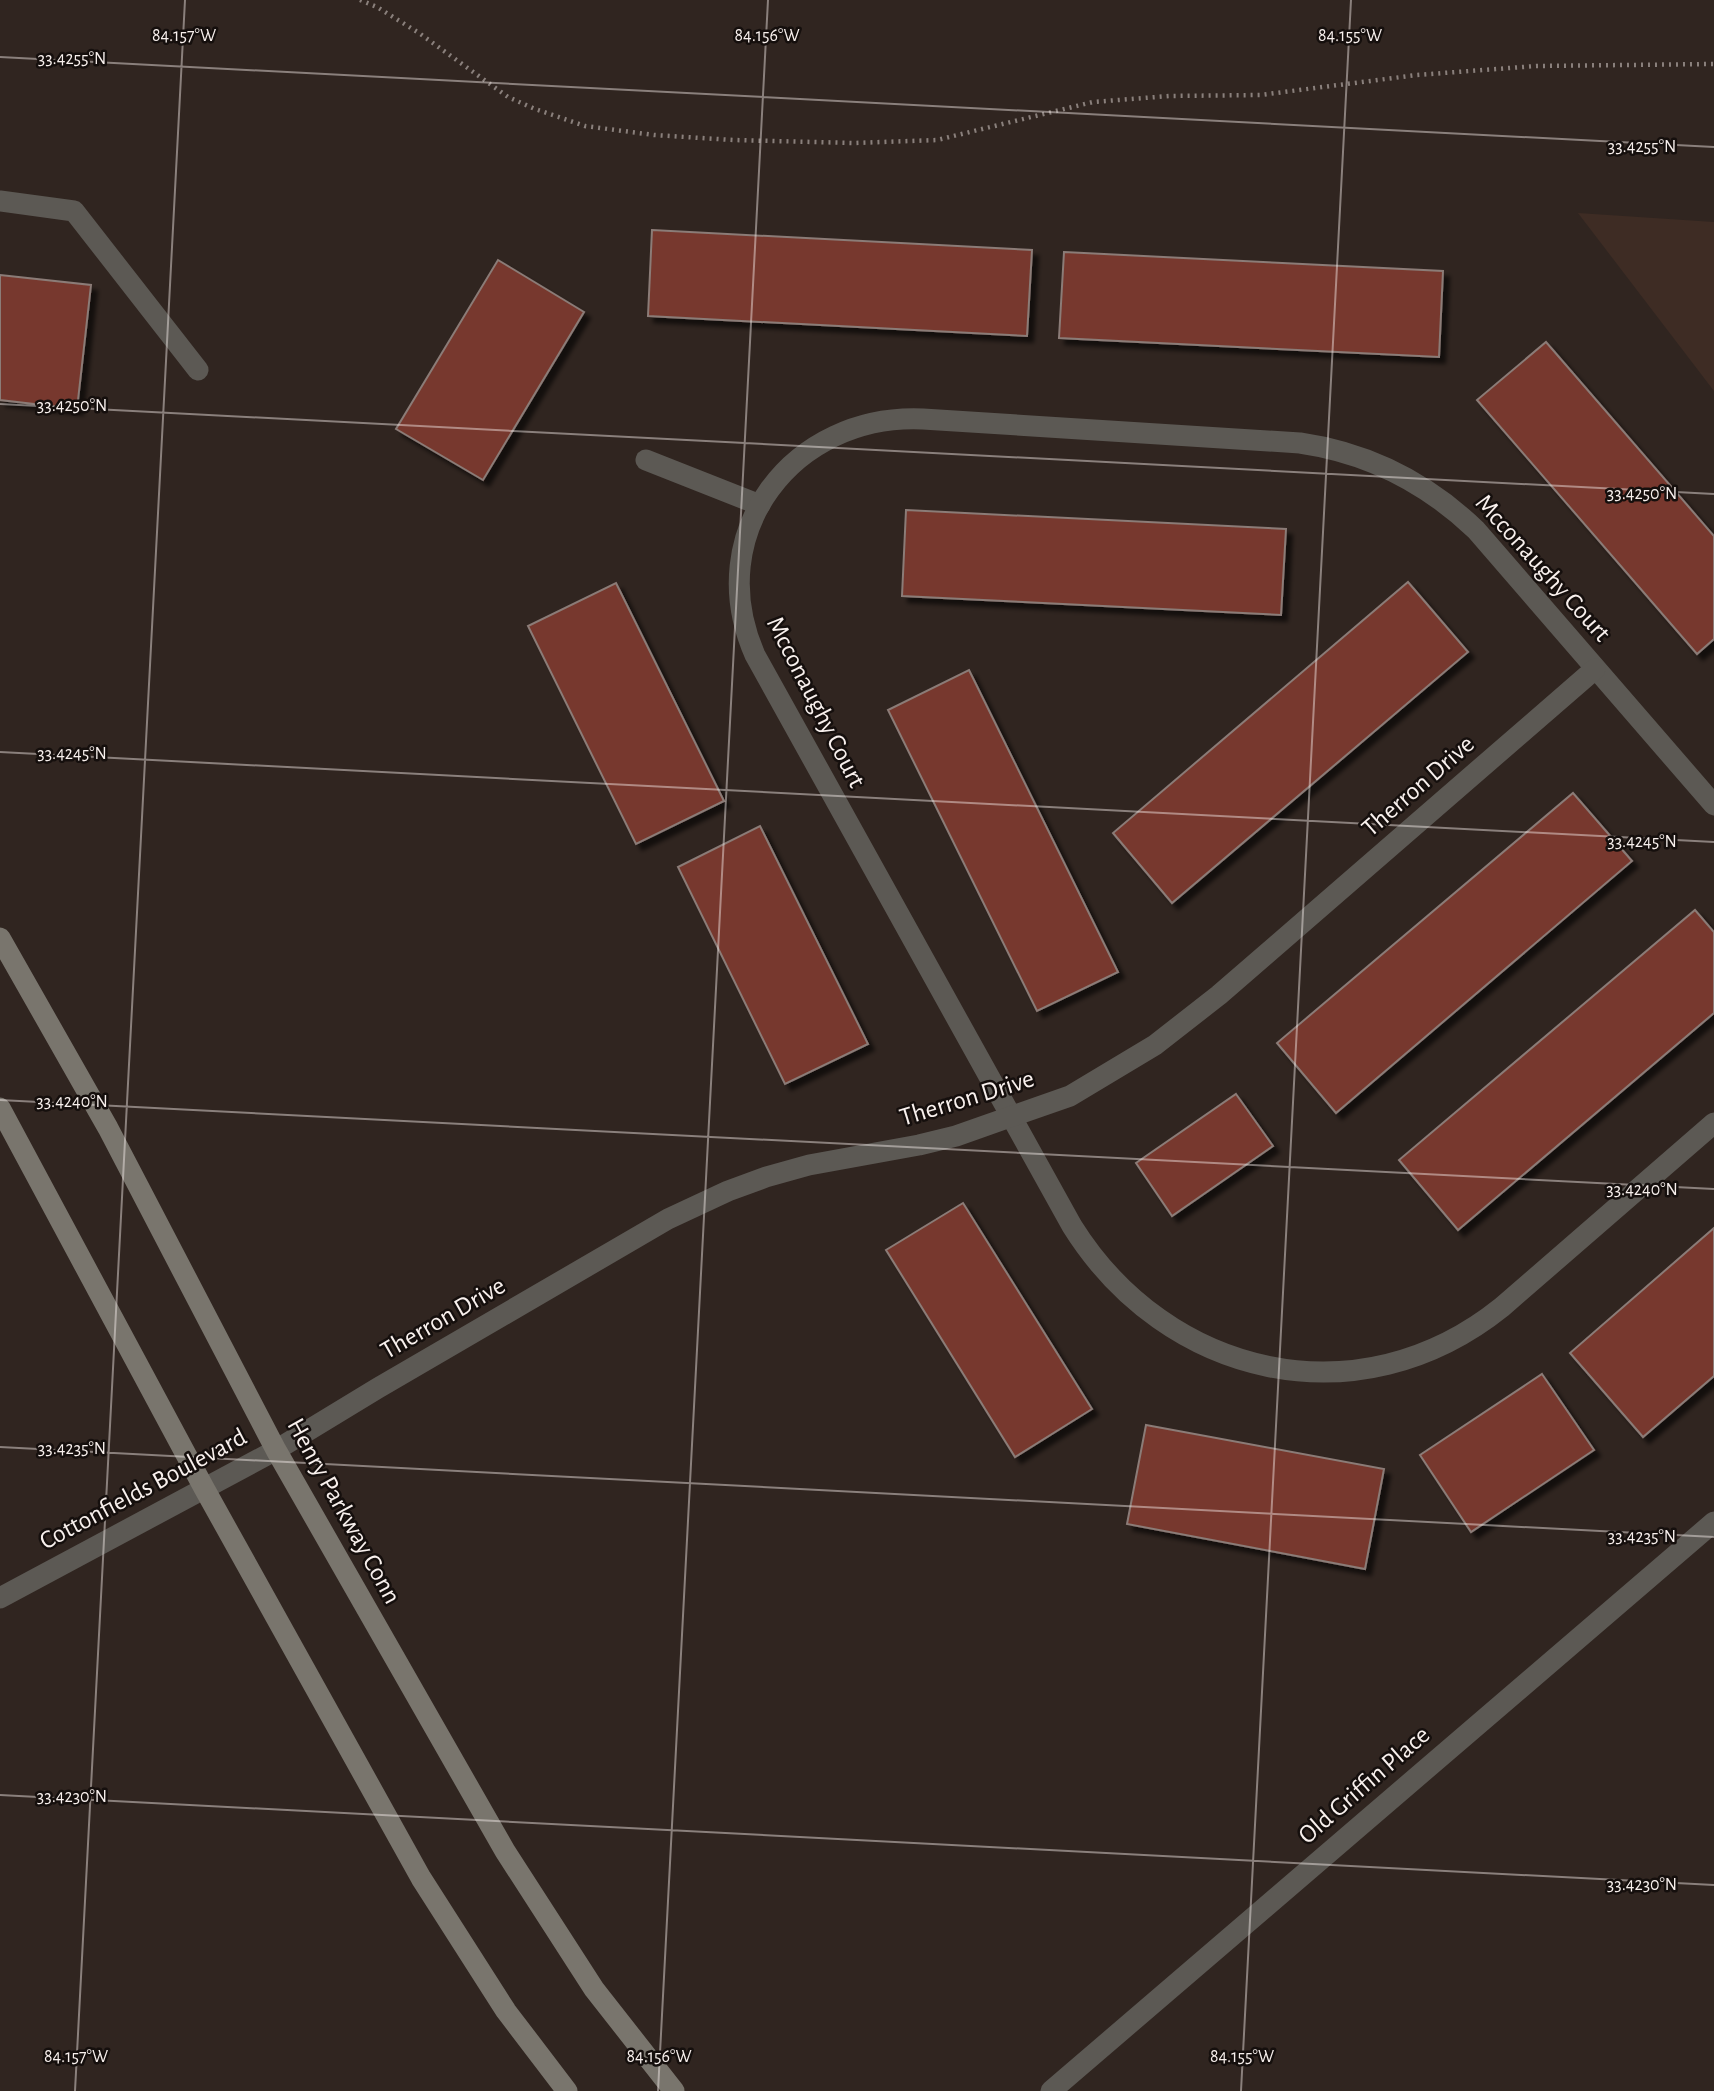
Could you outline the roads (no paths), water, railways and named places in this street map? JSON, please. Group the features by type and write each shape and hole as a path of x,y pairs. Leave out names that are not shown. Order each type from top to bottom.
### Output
{"street":[{"path":"0,201 74,211 198,370"},
{"name":"Mcconaughy Court","path":"1714,805 1476,530 1447,504 1409,478 1349,453 1300,443 923,419 889,420 841,432 808,450 782,475 760,505 750,528 740,568 741,608 748,641 1086,1248 1116,1285 1176,1332 1224,1354 1268,1366 1315,1372 1388,1364 1433,1349 1473,1328 1513,1298 1714,1123"},
{"path":"646,460 760,505"},
{"name":"Therron Drive","path":"276,1450 668,1219 698,1204 766,1177 809,1165 956,1136 1070,1096 1130,1062 1182,1025 1595,669"},
{"name":"Henry Parkway Conn","path":"0,938 108,1128 276,1450 505,1851 594,1989 674,2091"},
{"path":"0,1108 204,1488 421,1878 506,2011 567,2091"},
{"name":"Cottonfields Boulevard","path":"0,1598 276,1450"},
{"name":"Old Griffin Place","path":"1051,2091 1714,1522"}]}
